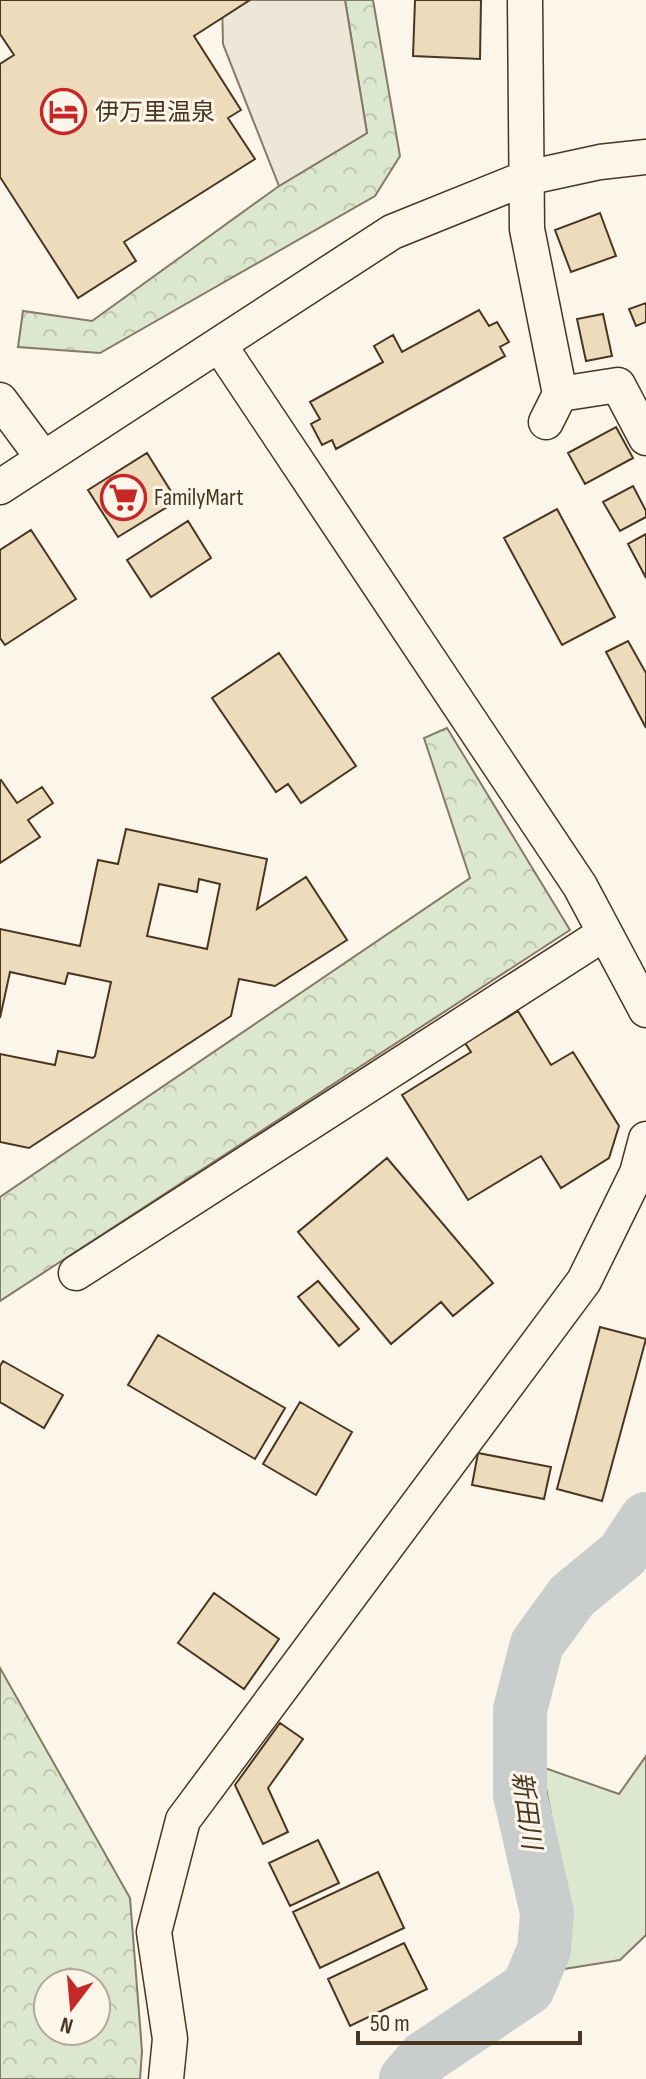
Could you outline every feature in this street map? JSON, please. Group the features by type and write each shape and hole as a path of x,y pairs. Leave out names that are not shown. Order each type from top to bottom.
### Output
{"street":[{"path":"525,0 527,229 553,408 618,385 646,438"},
{"path":"0,487 392,232 526,178 600,162 646,157"},
{"path":"220,346 580,886 646,1010"},
{"path":"0,400 43,458"},
{"path":"76,1273 605,933"},
{"path":"166,2079 170,2039 154,1932 183,1820 584,1281 637,1173 646,1139"}],"green space":[{"path":"345,0 373,0 400,156 375,196 100,353 18,347 23,311 92,321 279,186 367,133"},
{"path":"447,728 570,930 0,1301 0,1197 470,878 424,738"},
{"path":"0,1668 130,1898 142,2051 140,2079 0,2079"},
{"path":"646,1756 646,1935 620,1960 564,1969 568,1904 542,1767 619,1794"}],"shaded area":[{"path":"222,0 345,0 367,133 279,186 223,44"}],"building":[{"path":"0,0 250,0 194,36 241,110 228,118 255,159 124,242 136,261 78,298 0,177 0,64 14,55 0,34"},
{"path":"415,0 481,0 480,59 413,56"},
{"path":"600,213 616,256 571,272 555,230"},
{"path":"646,303 646,322 636,326 629,309"},
{"path":"479,310 489,326 497,322 509,342 500,347 505,356 336,449 332,440 322,445 311,424 320,419 310,402 383,362 374,346 393,335 402,352"},
{"path":"603,314 612,356 586,361 577,319"},
{"path":"616,427 633,458 585,484 568,453"},
{"path":"147,453 177,501 118,537 88,490"},
{"path":"633,486 646,517 620,531 603,502"},
{"path":"557,509 615,617 562,645 504,538"},
{"path":"188,521 211,558 151,597 127,560"},
{"path":"31,530 76,599 5,645 0,638 0,550"},
{"path":"646,534 646,578 628,544"},
{"path":"628,641 646,673 646,728 606,652"},
{"path":"279,653 356,766 301,803 288,784 276,792 212,698"},
{"path":"0,781 17,803 42,787 53,803 28,820 40,837 0,863"},
{"path":"126,829 267,859 257,909 306,877 347,940 275,986 239,979 231,1016 29,1148 0,1142 0,1054 55,1065 58,1051 93,1058 111,982 68,973 65,984 10,972 0,1018 0,929 80,946 98,860 118,864","holes":["199,879 220,884 207,949 147,936 159,884 197,892"]},
{"path":"518,1011 551,1065 573,1052 619,1126 609,1158 561,1188 541,1156 468,1200 402,1095 471,1052 465,1043"},
{"path":"387,1158 493,1283 453,1316 441,1302 391,1344 298,1232"},
{"path":"318,1281 359,1329 339,1346 298,1297"},
{"path":"600,1327 646,1339 602,1501 557,1489"},
{"path":"158,1335 285,1408 255,1459 128,1385"},
{"path":"3,1361 63,1395 44,1428 0,1402 0,1366"},
{"path":"300,1402 352,1432 316,1495 263,1464"},
{"path":"478,1453 551,1467 544,1499 472,1485"},
{"path":"214,1593 279,1639 244,1689 178,1643"},
{"path":"280,1723 303,1739 268,1788 288,1832 263,1844 235,1785"},
{"path":"318,1840 339,1883 290,1906 269,1863"},
{"path":"378,1872 404,1928 320,1968 293,1912"},
{"path":"404,1943 427,1989 350,2026 328,1979"}],"waterway":[{"name":"新田川","path":"406,2079 424,2058 528,1988 544,1950 547,1913 520,1795 520,1710 537,1644 572,1596 623,1554 646,1519"}],"place":[{"name":"伊万里温泉","path":"64,112"},
{"name":"FamilyMart","path":"123,497"}]}
